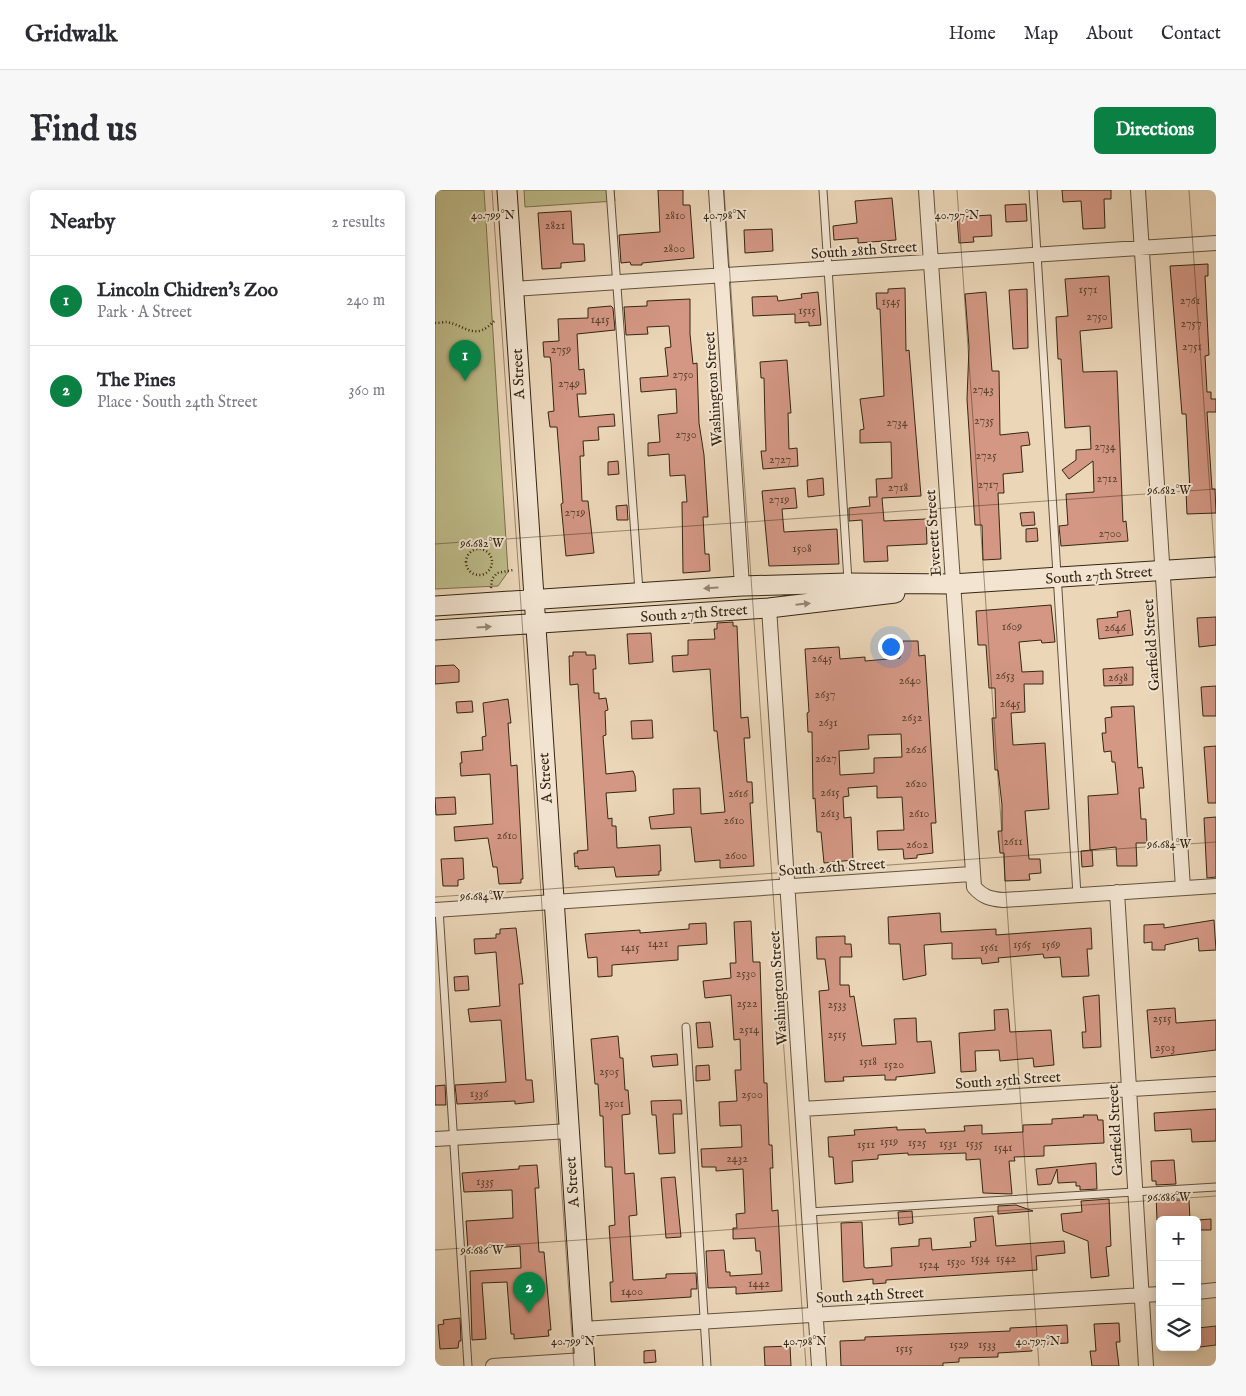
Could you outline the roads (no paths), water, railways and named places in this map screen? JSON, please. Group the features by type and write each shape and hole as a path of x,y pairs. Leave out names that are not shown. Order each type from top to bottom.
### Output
{"main road":[{"name":"A Street","path":"507,190 532,600 585,1363"},
{"name":"South 27th Street","path":"435,606 742,586 848,583 953,584 1216,567"},
{"name":"South 27th Street","path":"435,630 769,608 953,584"}],"street":[{"name":"Washington Street","path":"716,190 742,586"},
{"name":"Everett Street","path":"926,190 971,874"},
{"name":"Garfield Street","path":"1138,190 1183,888"},
{"name":"South 28th Street","path":"513,289 1216,243"},
{"name":"Washington Street","path":"769,608 819,1366"},
{"path":"971,874 974,887 981,895 990,899 1216,886"},
{"name":"South 26th Street","path":"437,910 971,874"},
{"name":"Garfield Street","path":"1117,892 1145,1366"},
{"name":"South 25th Street","path":"802,1109 1216,1084"},
{"path":"435,1139 569,1131"},
{"path":"1201,1292 1216,1290"},
{"name":"South 24th Street","path":"583,1329 1156,1294"},
{"path":"493,1366 585,1363"}],"lane":[{"path":"610,190 639,593"},
{"path":"823,190 848,583"},
{"path":"1033,190 1059,577 1077,895"},
{"path":"437,910 468,1366"},
{"path":"686,1027 707,1366"},
{"path":"809,1212 1216,1187"}],"place":[{"name":"Lincoln Chidren's Zoo","path":"465,381"},
{"name":"The Pines","path":"529,1313"}]}
